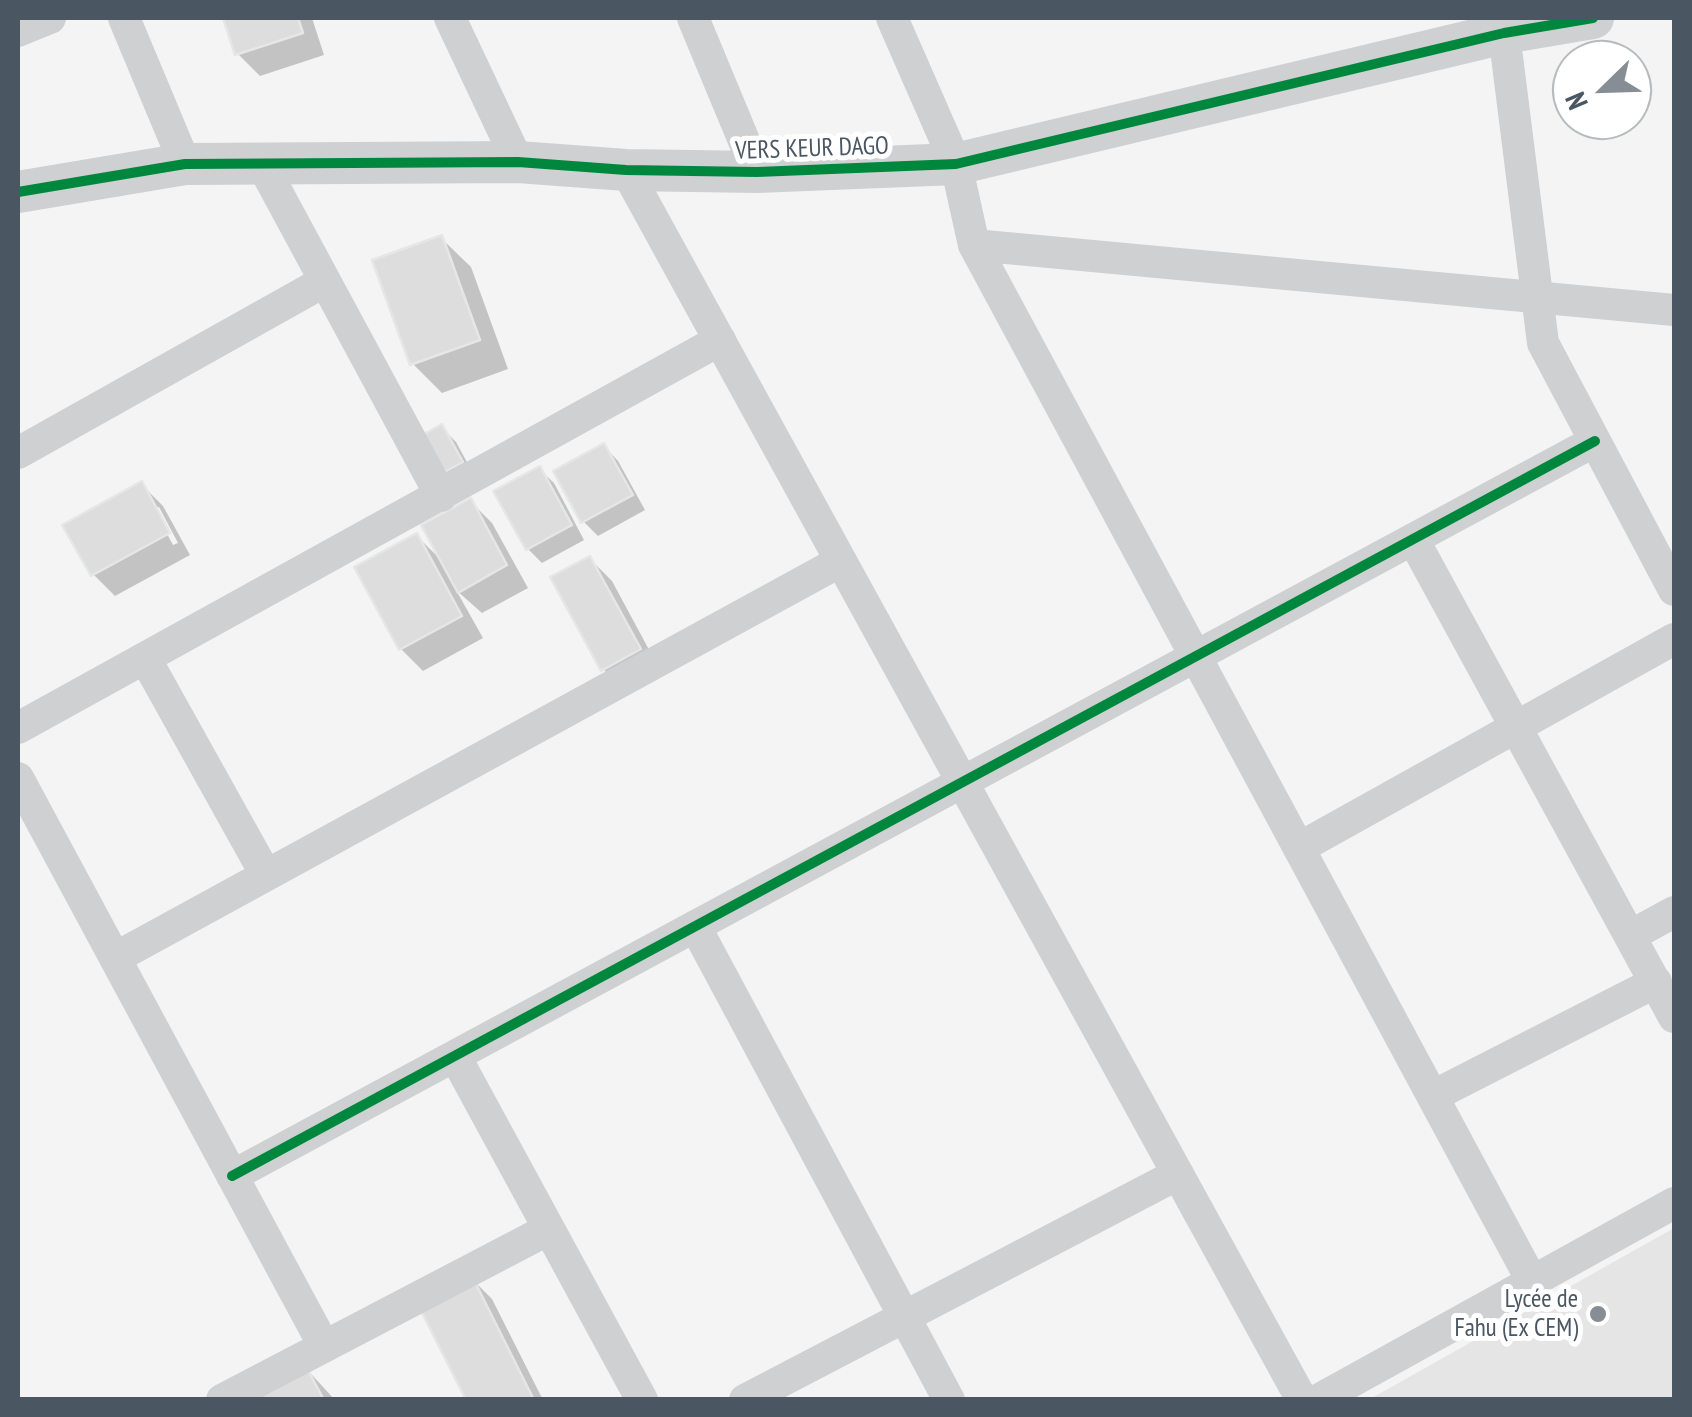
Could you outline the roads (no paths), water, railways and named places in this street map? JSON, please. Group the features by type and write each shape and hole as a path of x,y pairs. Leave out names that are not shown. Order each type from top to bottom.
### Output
{"street":[{"path":"18,31 50,18"},
{"path":"124,18 185,164"},
{"path":"450,18 518,162"},
{"path":"694,18 757,172"},
{"path":"892,18 956,164 974,245 1532,1281"},
{"name":"VERS KEUR DAGO","path":"18,192 185,164 518,162 626,170 757,172 956,164 1523,26 1593,18"},
{"path":"1523,26 1535,297 1543,343 1674,590"},
{"path":"263,166 441,496"},
{"path":"626,170 1302,1400"},
{"path":"974,245 1674,310"},
{"path":"18,452 325,281"},
{"path":"18,728 720,340"},
{"path":"232,1176 1594,441"},
{"path":"1413,539 1674,1017"},
{"path":"115,958 841,561"},
{"path":"1299,848 1674,639"},
{"path":"144,658 266,876"},
{"path":"18,778 324,1346"},
{"path":"1630,936 1674,912"},
{"path":"695,926 949,1400"},
{"path":"1433,1096 1656,982"},
{"path":"455,1056 642,1400"},
{"path":"744,1400 1178,1174"},
{"path":"1318,1400 1674,1202"},
{"path":"222,1400 549,1229"}],"place":[{"name":"Lycée de Fahu (Ex CEM)","path":"1598,1314"}]}
